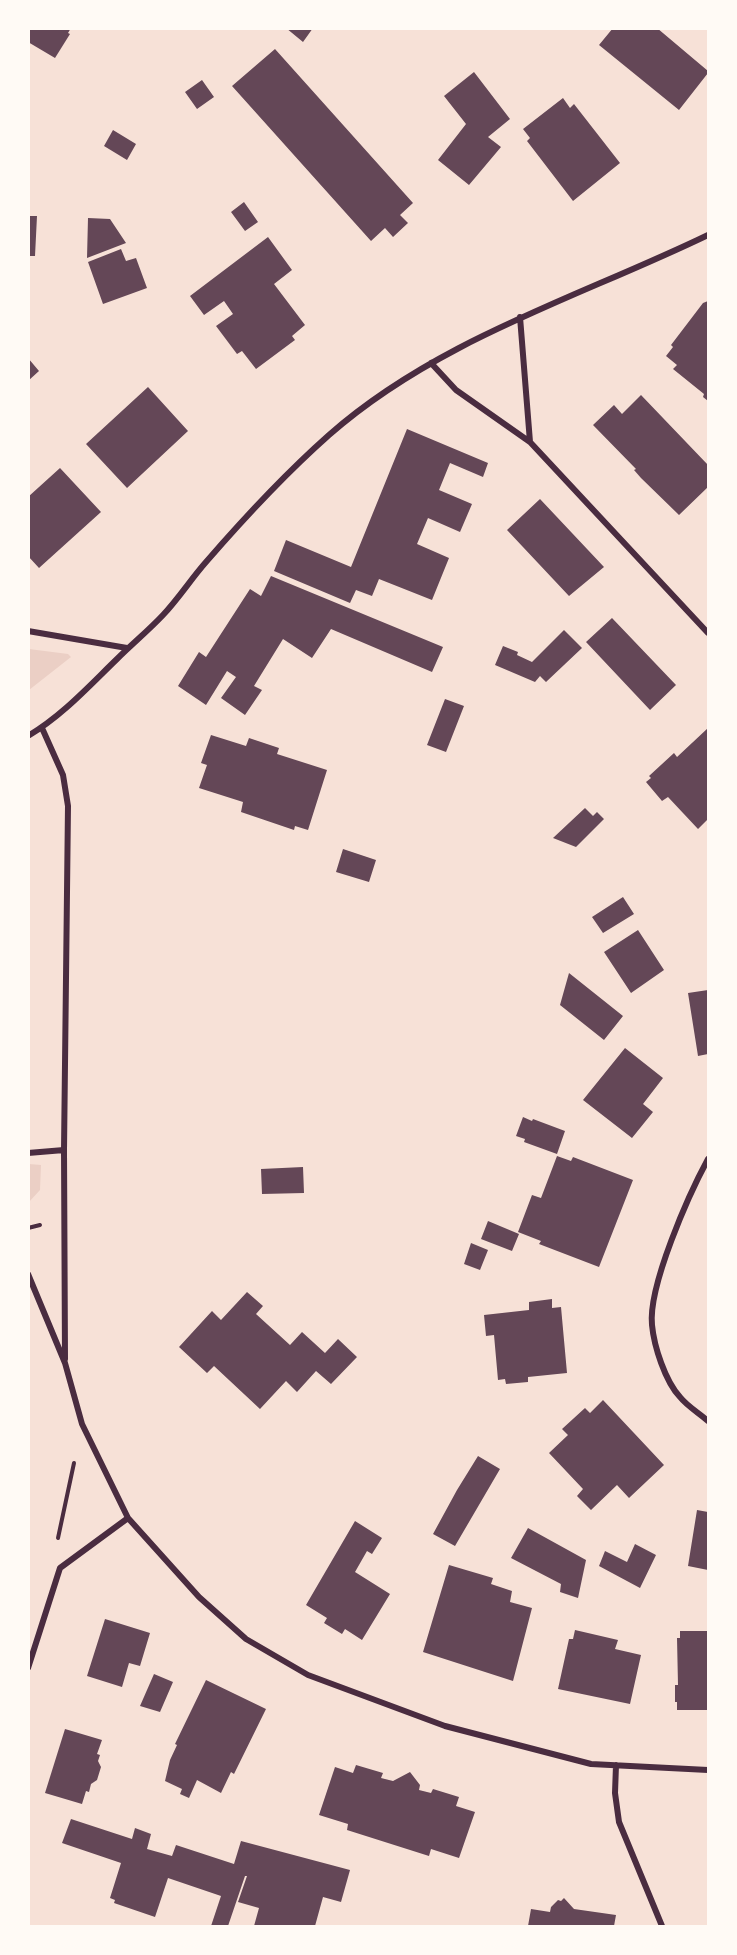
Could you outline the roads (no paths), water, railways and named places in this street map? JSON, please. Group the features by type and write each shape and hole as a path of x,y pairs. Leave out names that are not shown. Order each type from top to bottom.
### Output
{"street":[{"path":"28,736 42,728 74,702 164,614 255,506 330,434 387,389 430,363 519,317 666,256 708,235"},
{"path":"519,317 530,442"},
{"path":"430,363 456,390 530,442 708,633"},
{"path":"28,631 127,648"},
{"path":"42,728 63,775 69,806 64,1150 65,1363"},
{"path":"28,1152 64,1150"},
{"path":"708,1159 681,1218 656,1287 651,1323 659,1361 680,1397 708,1421"},
{"path":"28,1274 65,1363 82,1424 128,1518 198,1597 246,1639 308,1675 445,1726 591,1764 708,1770"},
{"path":"28,1668 60,1568 128,1518"},
{"path":"616,1765 615,1793 619,1822 662,1926"}]}
